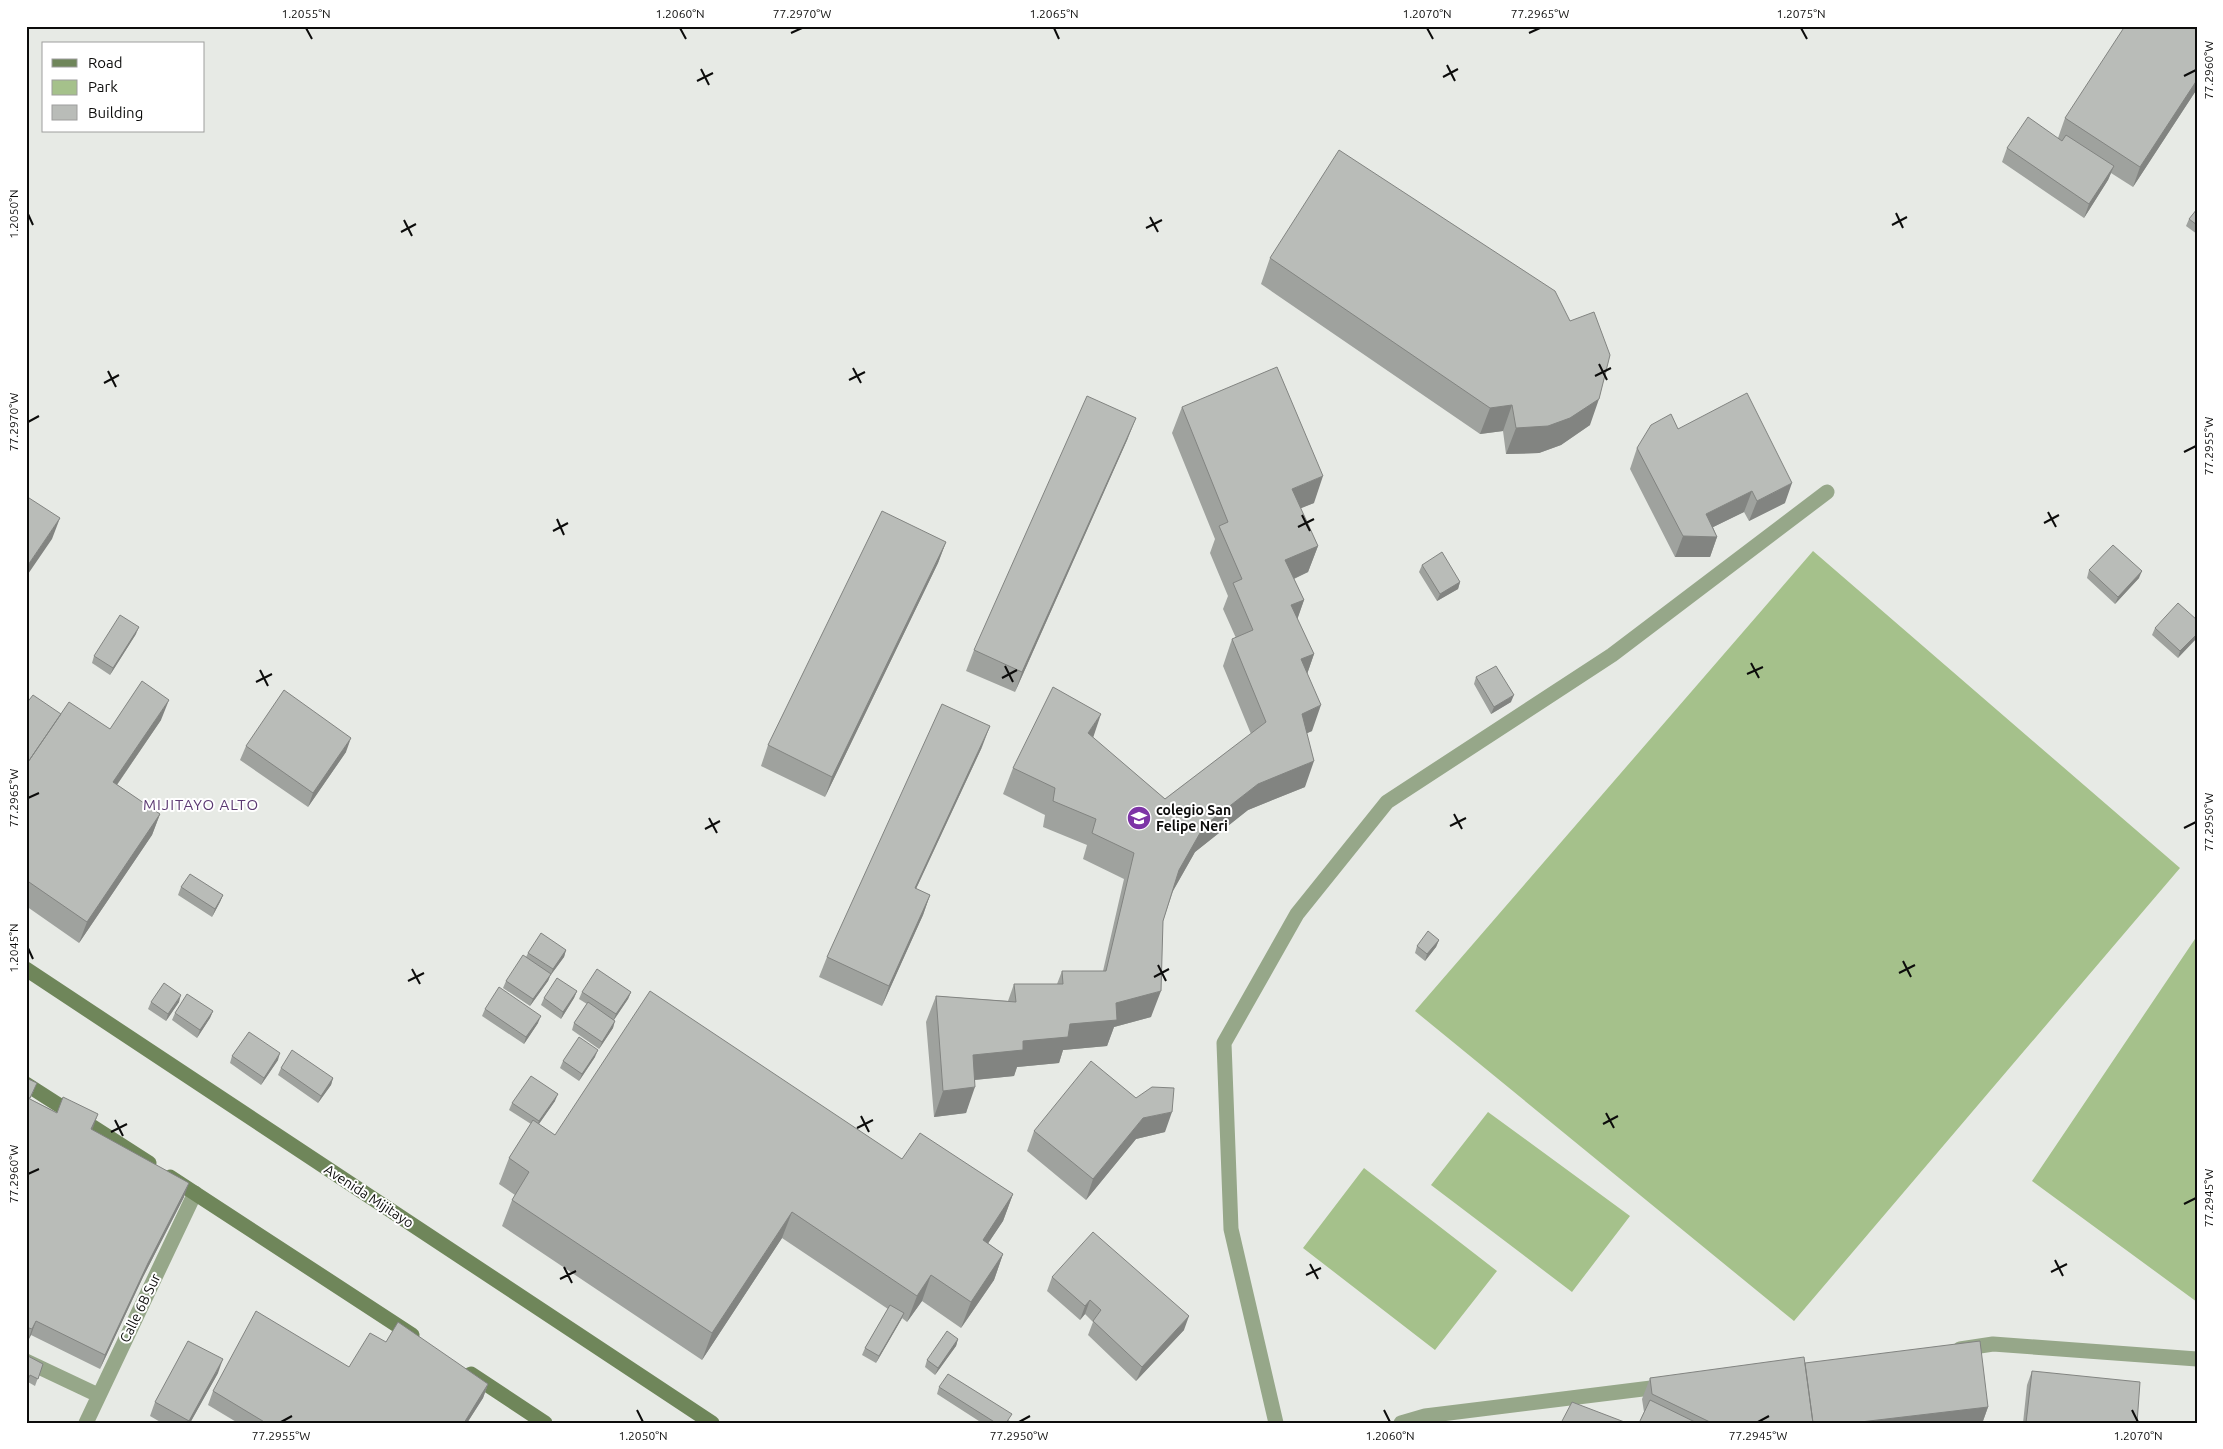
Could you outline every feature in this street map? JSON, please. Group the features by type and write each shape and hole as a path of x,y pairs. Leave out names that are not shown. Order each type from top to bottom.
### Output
{"main road":[{"name":"Avenida Mijitayo","path":"26,969 712,1423"},
{"path":"26,1084 425,1344"},
{"path":"458,1366 545,1423"}],"street":[{"path":"1276,1423 1231,1229 1224,1043 1297,914 1387,802 1612,655 1827,492"},
{"name":"Calle 6B Sur","path":"86,1423 195,1193"},
{"path":"1944,1351 1993,1344 2197,1359"},
{"path":"26,1361 98,1395"},
{"path":"1401,1423 1425,1416 1680,1384"}],"green space":[{"path":"1813,551 2180,868 1794,1321 1415,1011"},
{"path":"2197,936 2197,1302 2032,1181"},
{"path":"1488,1112 1630,1216 1572,1292 1431,1185"},
{"path":"1364,1168 1497,1271 1435,1350 1303,1248"}],"building":[{"path":"2125,26 2197,26 2197,80 2140,167 2065,118"},
{"path":"2028,117 2062,141 2066,135 2114,166 2089,204 2007,148"},
{"path":"1339,150 1555,291 1570,321 1594,312 1610,355 1599,399 1570,418 1548,426 1516,428 1512,405 1490,408 1270,258"},
{"path":"2197,209 2197,225 2189,219"},
{"path":"1277,367 1323,476 1292,489 1318,546 1285,560 1304,600 1291,605 1314,654 1301,659 1321,705 1302,714 1314,761 1258,784 1204,826 1179,870 1163,921 1161,991 1116,1003 1117,1020 1070,1024 1068,1037 1023,1041 1023,1050 973,1055 975,1087 943,1091 936,996 1016,1002 1014,984 1063,984 1062,971 1106,971 1134,853 1092,833 1096,819 1053,801 1055,788 1013,768 1053,687 1101,714 1088,733 1165,799 1266,722 1232,639 1253,630 1233,583 1242,579 1219,526 1228,522 1182,407"},
{"path":"1747,393 1792,483 1757,501 1752,491 1706,514 1717,537 1683,536 1637,448 1651,425 1671,414 1678,429"},
{"path":"1087,396 1136,418 1022,672 974,650"},
{"path":"26,496 60,518 26,568"},
{"path":"882,511 946,542 832,777 768,745"},
{"path":"2113,545 2142,571 2118,597 2089,570"},
{"path":"1442,552 1460,582 1440,594 1422,565"},
{"path":"2178,603 2197,620 2197,634 2180,651 2155,628"},
{"path":"120,615 139,627 113,668 94,656"},
{"path":"1496,666 1514,695 1494,707 1476,677"},
{"path":"142,681 169,700 113,782 160,814 87,922 26,880 26,765 69,702 110,729"},
{"path":"284,690 351,738 313,793 246,746"},
{"path":"33,695 61,714 26,765 26,704"},
{"path":"942,704 990,726 915,888 930,895 889,986 827,957"},
{"path":"190,874 223,895 215,909 181,887"},
{"path":"1428,931 1439,940 1427,954 1417,946"},
{"path":"541,933 566,950 553,969 528,953"},
{"path":"523,955 551,974 533,999 506,981"},
{"path":"597,969 631,992 616,1014 582,992"},
{"path":"557,978 577,991 563,1012 544,998"},
{"path":"164,983 181,995 168,1014 151,1002"},
{"path":"499,987 541,1016 526,1037 485,1009"},
{"path":"650,991 902,1159 920,1133 1013,1194 983,1240 1003,1254 971,1302 931,1275 917,1296 792,1212 712,1333 512,1200 529,1172 509,1158 533,1120 555,1135"},
{"path":"187,994 213,1011 200,1030 175,1013"},
{"path":"588,1002 615,1021 602,1042 574,1023"},
{"path":"249,1032 280,1053 264,1078 232,1056"},
{"path":"579,1037 598,1050 582,1074 563,1061"},
{"path":"292,1050 333,1078 321,1096 281,1068"},
{"path":"1091,1061 1136,1098 1152,1087 1174,1088 1172,1112 1143,1118 1093,1179 1034,1131"},
{"path":"531,1076 558,1094 539,1121 512,1103"},
{"path":"26,1078 37,1083 30,1098 26,1097"},
{"path":"26,1097 57,1113 63,1097 98,1114 91,1129 189,1183 148,1263 105,1355 36,1321 32,1329 26,1327"},
{"path":"1093,1232 1189,1316 1142,1367 1093,1321 1101,1310 1090,1300 1085,1306 1052,1277"},
{"path":"890,1305 904,1313 879,1356 865,1348"},
{"path":"256,1311 349,1367 370,1333 386,1342 398,1322 488,1384 464,1423 266,1423 213,1391"},
{"path":"947,1331 958,1339 938,1368 927,1360"},
{"path":"188,1341 223,1359 189,1421 155,1402"},
{"path":"1980,1341 1988,1407 1852,1423 1813,1423 1805,1363"},
{"path":"26,1355 43,1364 38,1379 30,1375 26,1384"},
{"path":"1804,1357 1813,1423 1712,1423 1652,1394 1650,1378"},
{"path":"2032,1371 2140,1382 2137,1423 2026,1423"},
{"path":"948,1374 1012,1414 1006,1423 996,1423 939,1387"},
{"path":"1650,1400 1697,1423 1639,1423"},
{"path":"1572,1402 1627,1423 1561,1423"}],"place":[{"name":"colegio San Felipe Neri","path":"1139,818"}],"district":[{"name":"MIJITAYO ALTO","path":"201,805"}]}
